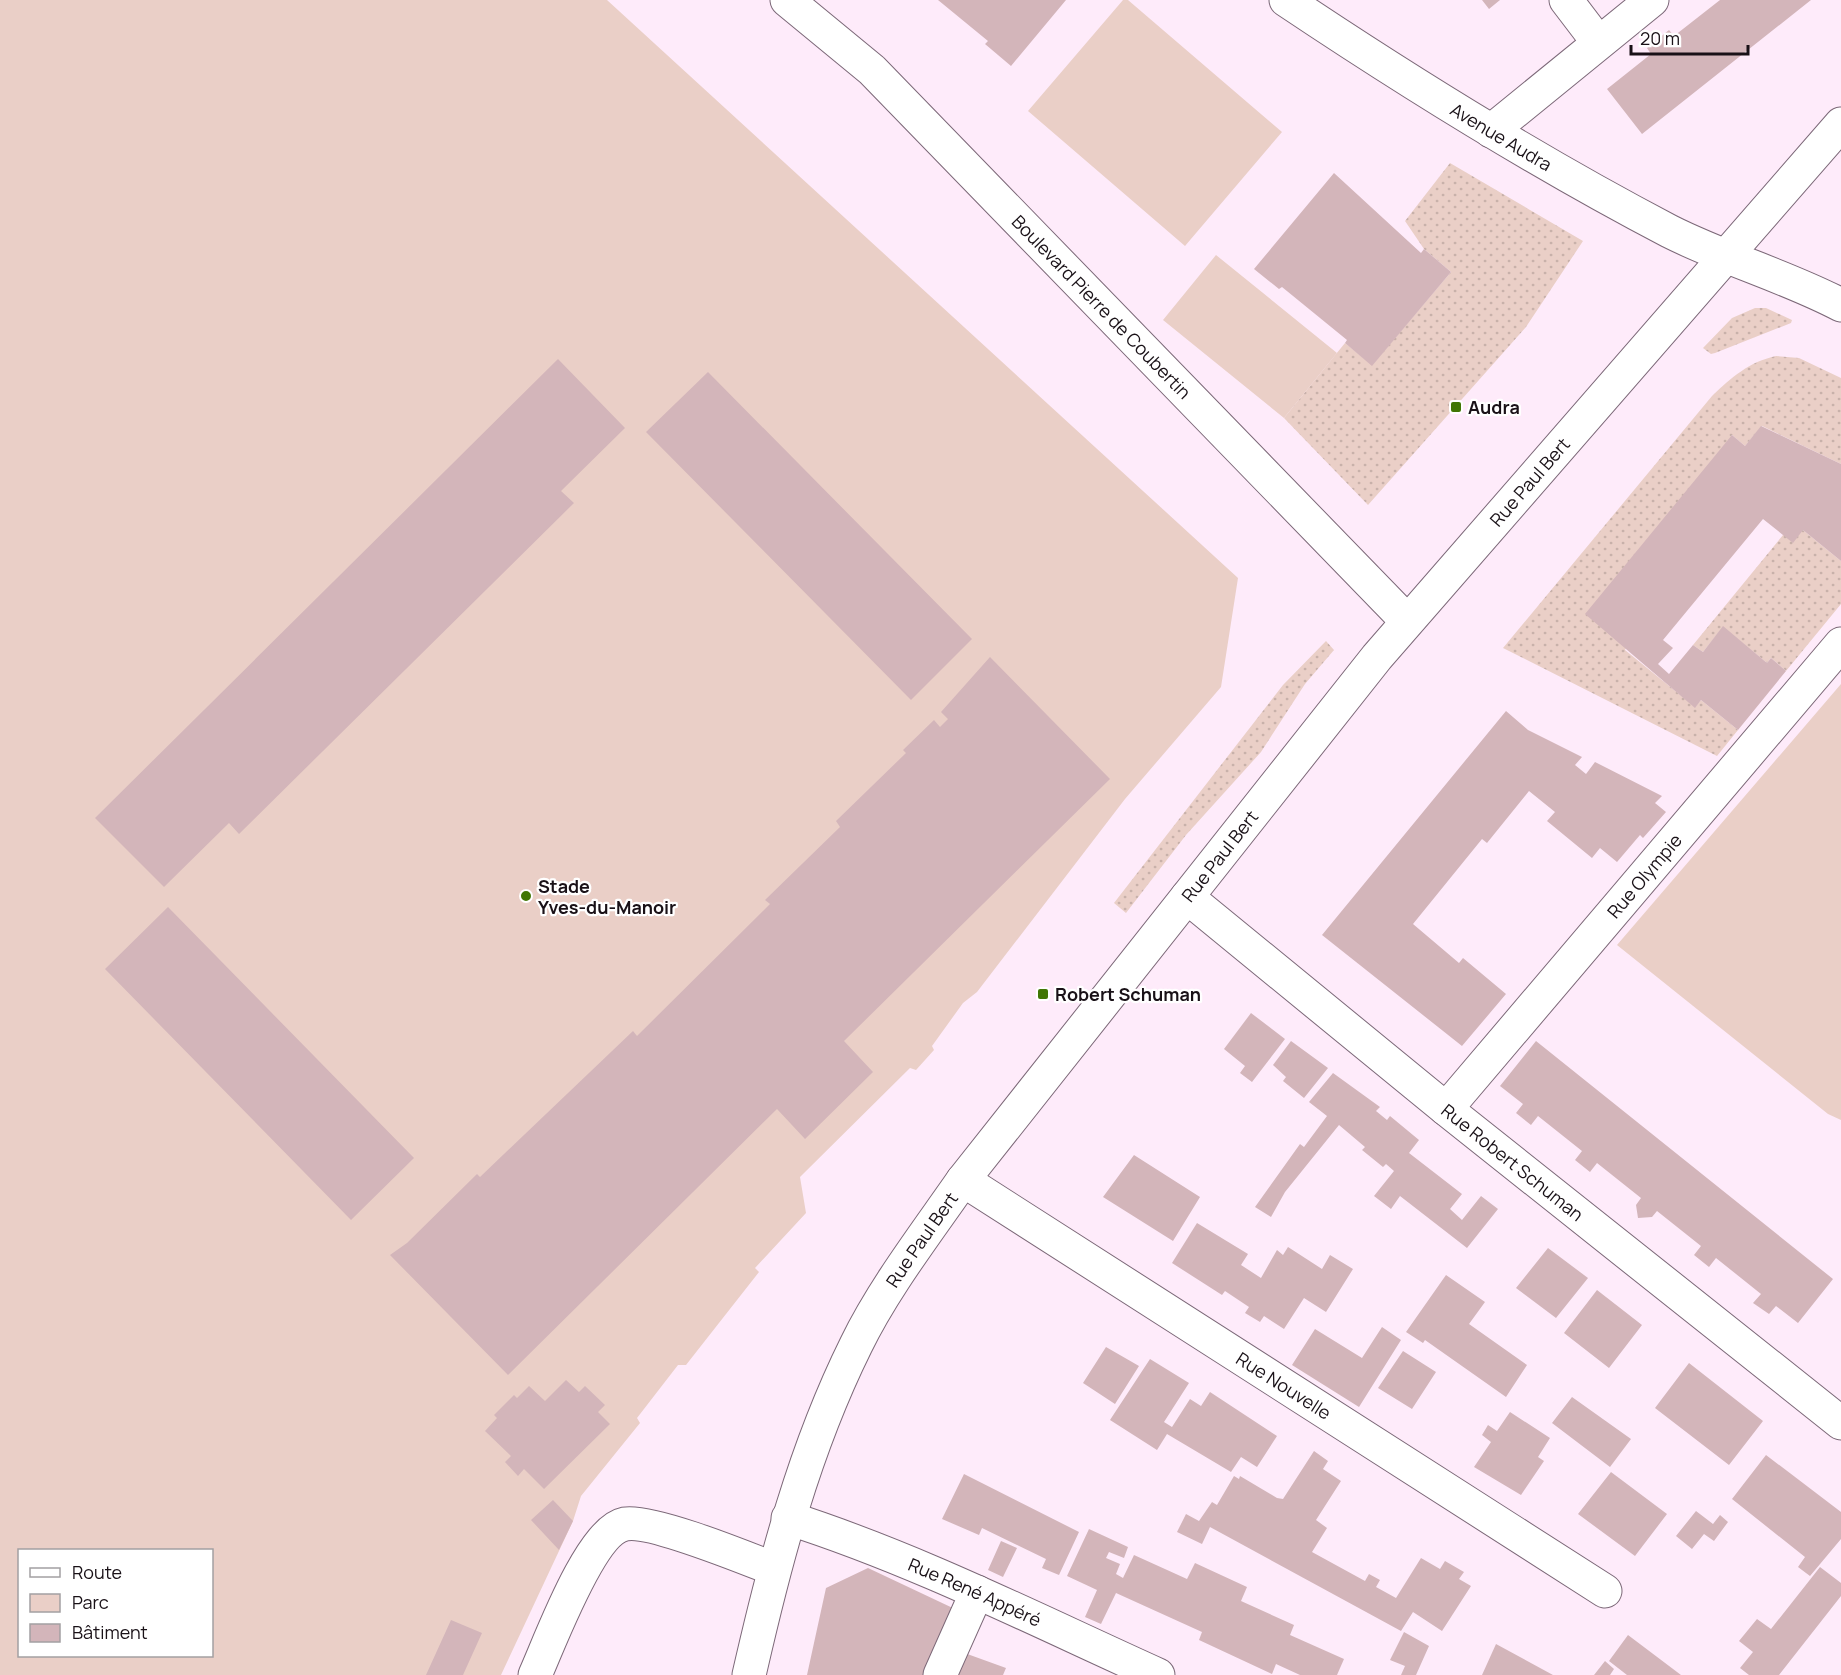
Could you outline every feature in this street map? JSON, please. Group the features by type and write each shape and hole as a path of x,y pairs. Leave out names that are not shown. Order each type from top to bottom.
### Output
{"street":[{"name":"Boulevard Pierre de Coubertin","path":"787,0 872,70 1407,621"},
{"name":"Avenue Audra","path":"1286,0 1491,131 1672,232 1841,305"},
{"path":"1566,0 1598,42"},
{"path":"1491,131 1652,0"},
{"name":"Rue Paul Bert","path":"749,1675 788,1518 815,1438 856,1343 907,1262 963,1180 1407,621 1659,336 1841,124"},
{"name":"Rue Olympie","path":"1446,1109 1841,644"},
{"name":"Rue Robert Schuman","path":"1187,897 1446,1109 1841,1423"},
{"name":"Rue Nouvelle","path":"963,1180 1605,1591"},
{"name":"Rue René Appéré","path":"788,1518 838,1534 977,1592 1148,1673"},
{"path":"536,1675 591,1556 601,1539 624,1524 641,1524 721,1548 774,1569"},
{"path":"940,1675 977,1592"}],"green space":[{"name":"Stade Yves-du-Manoir","path":"0,0 607,0 1238,578 1221,687 1125,799 977,992 963,1003 932,1046 934,1050 916,1070 910,1068 800,1177 806,1213 755,1268 759,1272 686,1365 678,1365 637,1418 640,1423 581,1496 573,1521 501,1675 0,1675"},
{"path":"1123,0 1128,0 1282,132 1185,246 1028,111"},
{"path":"1450,163 1583,241 1526,327 1368,505 1284,418 1345,343 1372,365 1451,272 1424,249 1405,221"},
{"path":"1216,255 1337,353 1284,418 1163,320"},
{"path":"1755,308 1766,308 1792,320 1791,323 1715,353 1711,354 1703,348 1732,318"},
{"path":"1776,356 1799,358 1841,378 1841,464 1762,426 1745,446 1732,435 1625,650 1695,707 1701,700 1738,730 1717,756 1503,648 1712,396 1741,371 1757,362"},
{"path":"1803,530 1841,561 1841,604 1786,671 1771,658 1767,663 1723,627 1703,652 1693,645 1783,535"},
{"path":"1326,641 1334,650 1305,684 1261,752 1186,835 1126,913 1114,903 1283,685"},
{"path":"1841,684 1841,1120 1828,1114 1617,945"}],"building":[{"path":"938,0 1066,0 1011,66 985,44 988,41"},
{"path":"1482,0 1500,0 1489,9"},
{"path":"1720,0 1811,0 1642,134 1607,89 1651,54 1647,48 1669,30 1674,36"},
{"path":"1334,173 1421,253 1424,249 1451,272 1372,366 1345,343 1347,340 1282,287 1279,289 1254,269"},
{"path":"558,359 625,428 561,491 574,503 239,834 229,823 164,887 95,818"},
{"path":"708,372 972,639 911,700 646,432"},
{"path":"1761,426 1841,464 1841,561 1803,530 1793,543 1763,519 1663,640 1673,648 1658,664 1669,674 1693,645 1703,652 1723,626 1767,663 1771,658 1786,671 1738,730 1701,700 1695,708 1585,614 1732,435 1745,446"},
{"path":"990,657 1110,779 844,1041 873,1072 805,1139 777,1109 508,1375 390,1255 407,1243 477,1174 480,1177 633,1031 637,1036 770,904 765,900 840,827 836,821 906,753 903,750 934,720 940,727 948,719 941,712"},
{"path":"1506,711 1528,730 1582,757 1575,765 1586,774 1595,762 1662,796 1655,803 1666,812 1643,838 1640,835 1617,862 1600,848 1592,858 1547,821 1555,812 1529,791 1487,843 1482,839 1413,924 1459,963 1463,958 1506,994 1462,1046 1322,935"},
{"path":"168,907 414,1158 351,1220 105,969"},
{"path":"1251,1013 1285,1039 1252,1082 1240,1073 1245,1066 1224,1049"},
{"path":"1291,1041 1328,1068 1304,1098 1283,1081 1286,1077 1273,1065"},
{"path":"1536,1041 1833,1279 1798,1323 1776,1306 1769,1314 1753,1303 1761,1294 1716,1258 1709,1267 1694,1255 1701,1246 1657,1211 1652,1217 1638,1218 1636,1205 1641,1198 1597,1163 1590,1172 1575,1160 1582,1151 1538,1116 1531,1125 1516,1113 1523,1104 1500,1086"},
{"path":"1333,1073 1380,1107 1376,1111 1387,1120 1390,1116 1419,1140 1409,1153 1462,1194 1450,1209 1462,1220 1481,1196 1498,1209 1467,1248 1400,1196 1391,1209 1374,1196 1394,1171 1386,1164 1383,1167 1362,1150 1365,1147 1339,1125 1285,1192 1271,1217 1255,1207 1300,1144 1304,1147 1327,1116 1309,1102"},
{"path":"1134,1155 1200,1197 1173,1241 1103,1197"},
{"path":"1197,1223 1248,1254 1241,1265 1261,1278 1277,1250 1283,1255 1288,1247 1322,1269 1330,1255 1353,1269 1326,1312 1304,1298 1284,1329 1264,1316 1260,1322 1245,1313 1249,1307 1225,1291 1222,1295 1172,1263"},
{"path":"1548,1248 1588,1278 1556,1318 1516,1288"},
{"path":"1446,1275 1485,1302 1469,1324 1527,1365 1506,1397 1425,1340 1423,1343 1406,1332"},
{"path":"1597,1290 1642,1325 1609,1368 1564,1333"},
{"path":"1382,1327 1401,1340 1359,1407 1292,1365 1315,1329 1362,1358"},
{"path":"1106,1347 1139,1366 1115,1404 1083,1383"},
{"path":"1403,1351 1436,1372 1412,1409 1378,1388"},
{"path":"1150,1359 1189,1383 1164,1422 1172,1427 1190,1399 1201,1406 1210,1392 1277,1436 1257,1467 1241,1457 1231,1472 1167,1434 1157,1450 1110,1420"},
{"path":"1689,1363 1763,1421 1729,1465 1655,1408"},
{"path":"566,1380 579,1392 585,1386 605,1405 598,1412 610,1424 544,1489 524,1469 518,1476 505,1462 511,1456 485,1431 497,1418 494,1415 514,1395 517,1398 529,1386 545,1401"},
{"path":"1572,1397 1631,1439 1610,1467 1552,1423"},
{"path":"1510,1412 1550,1438 1538,1457 1544,1461 1521,1495 1474,1467 1491,1442 1482,1435 1488,1425 1497,1431"},
{"path":"1314,1451 1328,1461 1323,1469 1341,1481 1316,1520 1327,1528 1312,1552 1365,1581 1369,1574 1380,1580 1376,1587 1396,1598 1421,1558 1440,1569 1445,1561 1464,1572 1459,1579 1471,1586 1442,1631 1413,1612 1401,1631 1210,1527 1202,1544 1177,1532 1186,1514 1199,1521 1212,1502 1217,1505 1234,1476 1239,1479 1240,1476 1277,1498 1283,1499"},
{"path":"1766,1455 1841,1512 1841,1539 1810,1576 1798,1567 1805,1557 1732,1499"},
{"path":"1611,1472 1667,1514 1635,1556 1578,1514"},
{"path":"964,1474 1079,1532 1059,1575 1042,1568 1046,1559 982,1528 979,1535 942,1519"},
{"path":"553,1500 573,1521 559,1550 531,1520"},
{"path":"1696,1511 1713,1524 1720,1515 1728,1522 1714,1541 1704,1534 1692,1549 1676,1536"},
{"path":"1089,1529 1128,1547 1124,1558 1109,1552 1106,1558 1120,1564 1116,1574 1123,1578 1134,1555 1187,1579 1195,1563 1247,1587 1241,1601 1294,1625 1290,1635 1344,1659 1337,1675 1300,1675 1276,1664 1272,1674 1199,1640 1202,1632 1116,1593 1101,1624 1085,1617 1097,1590 1067,1576"},
{"path":"1001,1541 1017,1548 1003,1577 988,1570"},
{"path":"1820,1567 1841,1583 1841,1596 1779,1675 1749,1675 1740,1668 1753,1652 1739,1641 1757,1619 1771,1629"},
{"path":"868,1568 957,1610 929,1675 807,1675 826,1588"},
{"path":"451,1620 482,1633 463,1675 426,1675"},
{"path":"1404,1632 1429,1646 1416,1675 1401,1675 1405,1666 1390,1660"},
{"path":"1628,1635 1681,1675 1627,1675 1609,1661"},
{"path":"1496,1644 1553,1675 1482,1675"},
{"path":"959,1651 1006,1668 1003,1675 949,1675"},
{"path":"1605,1661 1614,1669 1610,1675 1594,1675"}],"place":[{"name":"Audra","path":"1456,407"},
{"name":"Stade Yves-du-Manoir","path":"526,896"},
{"name":"Robert Schuman","path":"1043,994"}]}
